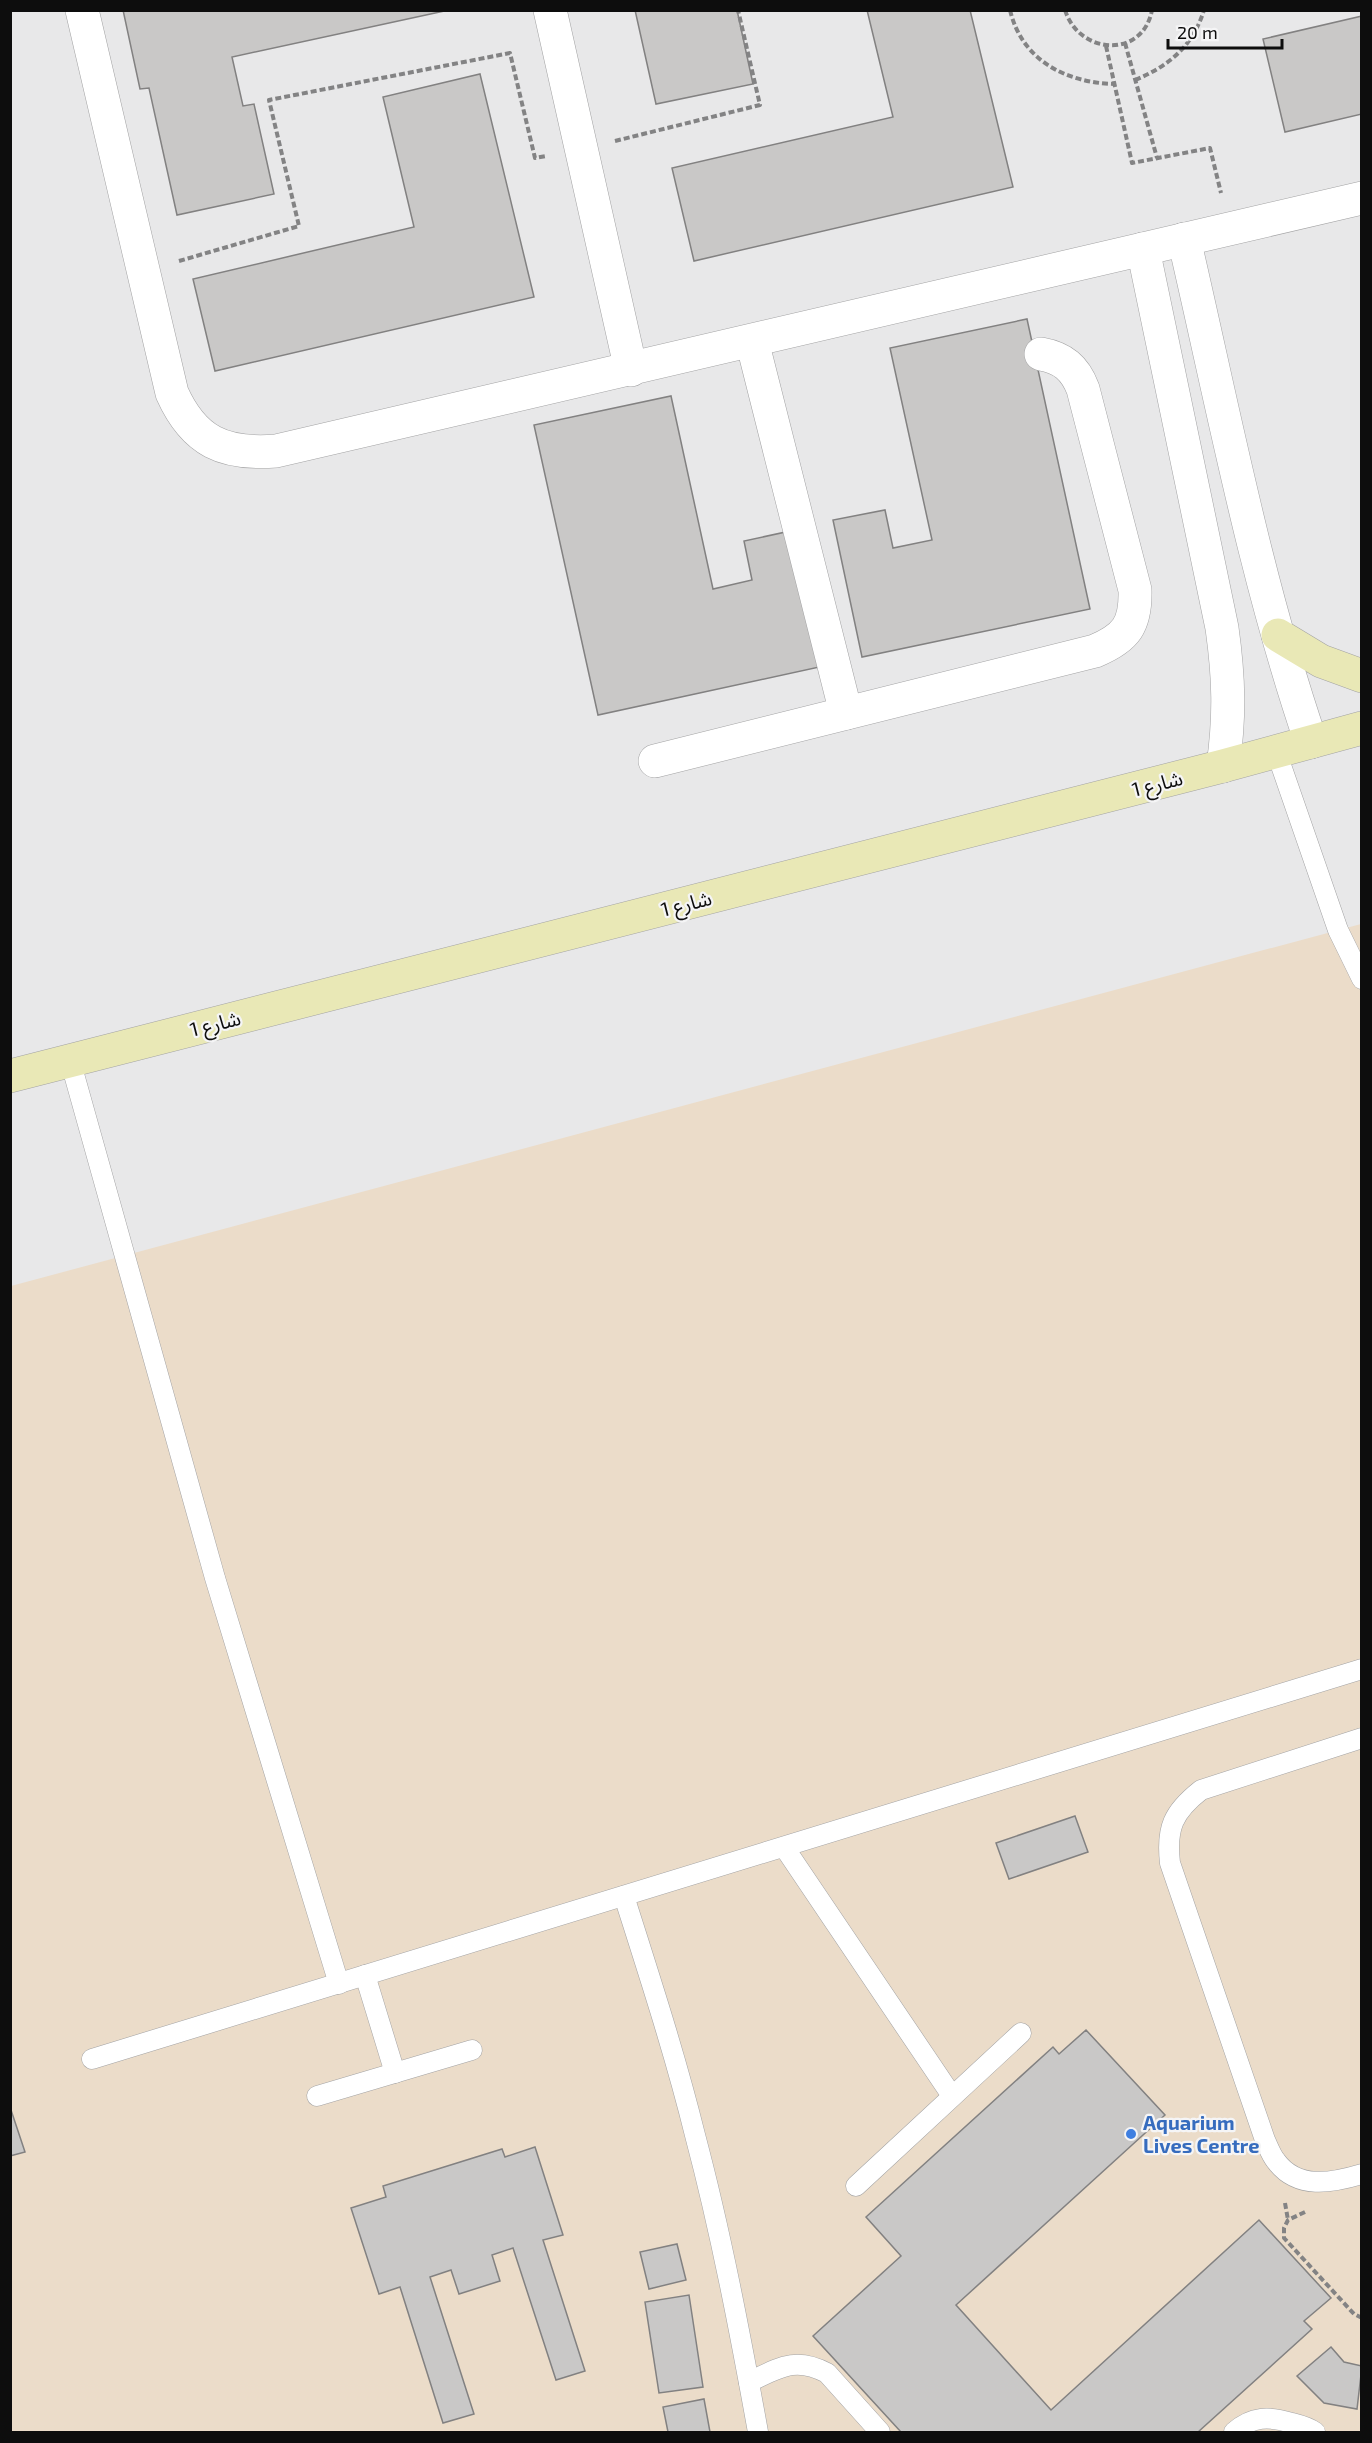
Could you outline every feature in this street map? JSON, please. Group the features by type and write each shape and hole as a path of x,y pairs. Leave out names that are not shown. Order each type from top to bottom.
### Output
{"main road":[{"path":"1278,635 1321,661 1362,676"},
{"name":"شارع 1","path":"10,1076 1223,766 1362,728"}],"street":[{"path":"82,10 172,393 182,417 200,435 216,443 249,453 276,451 631,370 1362,198"},
{"path":"550,10 631,370"},
{"path":"1184,239 1268,602 1311,742"},
{"path":"1143,249 1219,612 1229,673 1230,705 1223,766"},
{"path":"752,341 846,713"},
{"path":"655,761 1095,651 1113,643 1128,629 1135,610 1135,590 1083,389 1078,375 1068,364 1055,357 1041,354"},
{"path":"1219,612 1268,602"}],"lane":[{"path":"1276,751 1338,930 1362,979"},
{"path":"70,1060 214,1578 339,1984"},
{"path":"92,2059 1362,1669"},
{"path":"1362,1738 1201,1790 1185,1803 1173,1821 1168,1842 1170,1863 1265,2140 1276,2162 1295,2177 1318,2183 1362,2174"},
{"path":"783,1847 952,2096"},
{"path":"624,1896 662,2014 695,2134 725,2258 758,2433"},
{"path":"365,1975 395,2073"},
{"path":"856,2186 1021,2033"},
{"path":"317,2096 471,2050"},
{"path":"749,2382 793,2363 816,2367 827,2373 880,2433"},
{"path":"1234,2433 1252,2420 1274,2417 1301,2425 1315,2433"}],"path":[{"path":"144,272 299,226 269,100 510,53 535,158 582,149 760,105 738,10"},
{"path":"1010,10 1018,34 1044,62 1060,73 1077,80 1096,84 1115,84"},
{"path":"1065,10 1069,22 1078,34 1091,42 1106,46 1125,43 1137,36 1146,26 1152,10"},
{"path":"1135,80 1171,62 1185,48 1196,31 1204,10"},
{"path":"1125,43 1157,158"},
{"path":"1106,46 1132,163 1210,148 1229,229"},
{"path":"1316,2208 1294,2215 1288,2220 1284,2228 1284,2238 1354,2314 1362,2318"}],"shaded area":[{"path":"1361,924 1361,2432 11,2432 11,1286"}],"building":[{"path":"123,10 449,10 232,57 243,106 254,104 274,194 177,215 149,88 140,89"},
{"path":"635,10 737,10 753,84 656,104"},
{"path":"867,10 970,10 1013,187 694,261 672,168 893,117"},
{"path":"1362,16 1362,114 1285,132 1263,39"},
{"path":"480,74 534,297 215,371 193,279 414,227 383,97"},
{"path":"1027,319 1090,609 862,657 833,520 885,510 893,548 932,540 890,348"},
{"path":"671,396 713,589 752,580 744,541 795,530 824,666 598,715 534,425"},
{"path":"1075,1816 1088,1852 1009,1879 996,1843"},
{"path":"1086,2030 1165,2115 956,2305 1051,2410 1259,2220 1331,2298 1304,2321 1312,2329 1198,2432 901,2432 813,2336 901,2256 866,2217 1053,2047 1059,2054"},
{"path":"10,2107 25,2152 10,2156"},
{"path":"535,2147 563,2235 543,2240 585,2371 556,2380 513,2248 492,2255 500,2281 459,2294 451,2270 430,2277 474,2414 443,2423 400,2287 379,2294 351,2208 386,2197 383,2186 502,2149 505,2157"},
{"path":"677,2244 686,2280 649,2289 640,2252"},
{"path":"689,2295 703,2387 659,2393 645,2302"},
{"path":"1331,2347 1344,2362 1362,2366 1357,2409 1324,2403 1297,2376"},
{"path":"704,2399 710,2432 668,2432 663,2407"}],"place":[{"name":"Aquarium Lives Centre","path":"1131,2134"}]}
